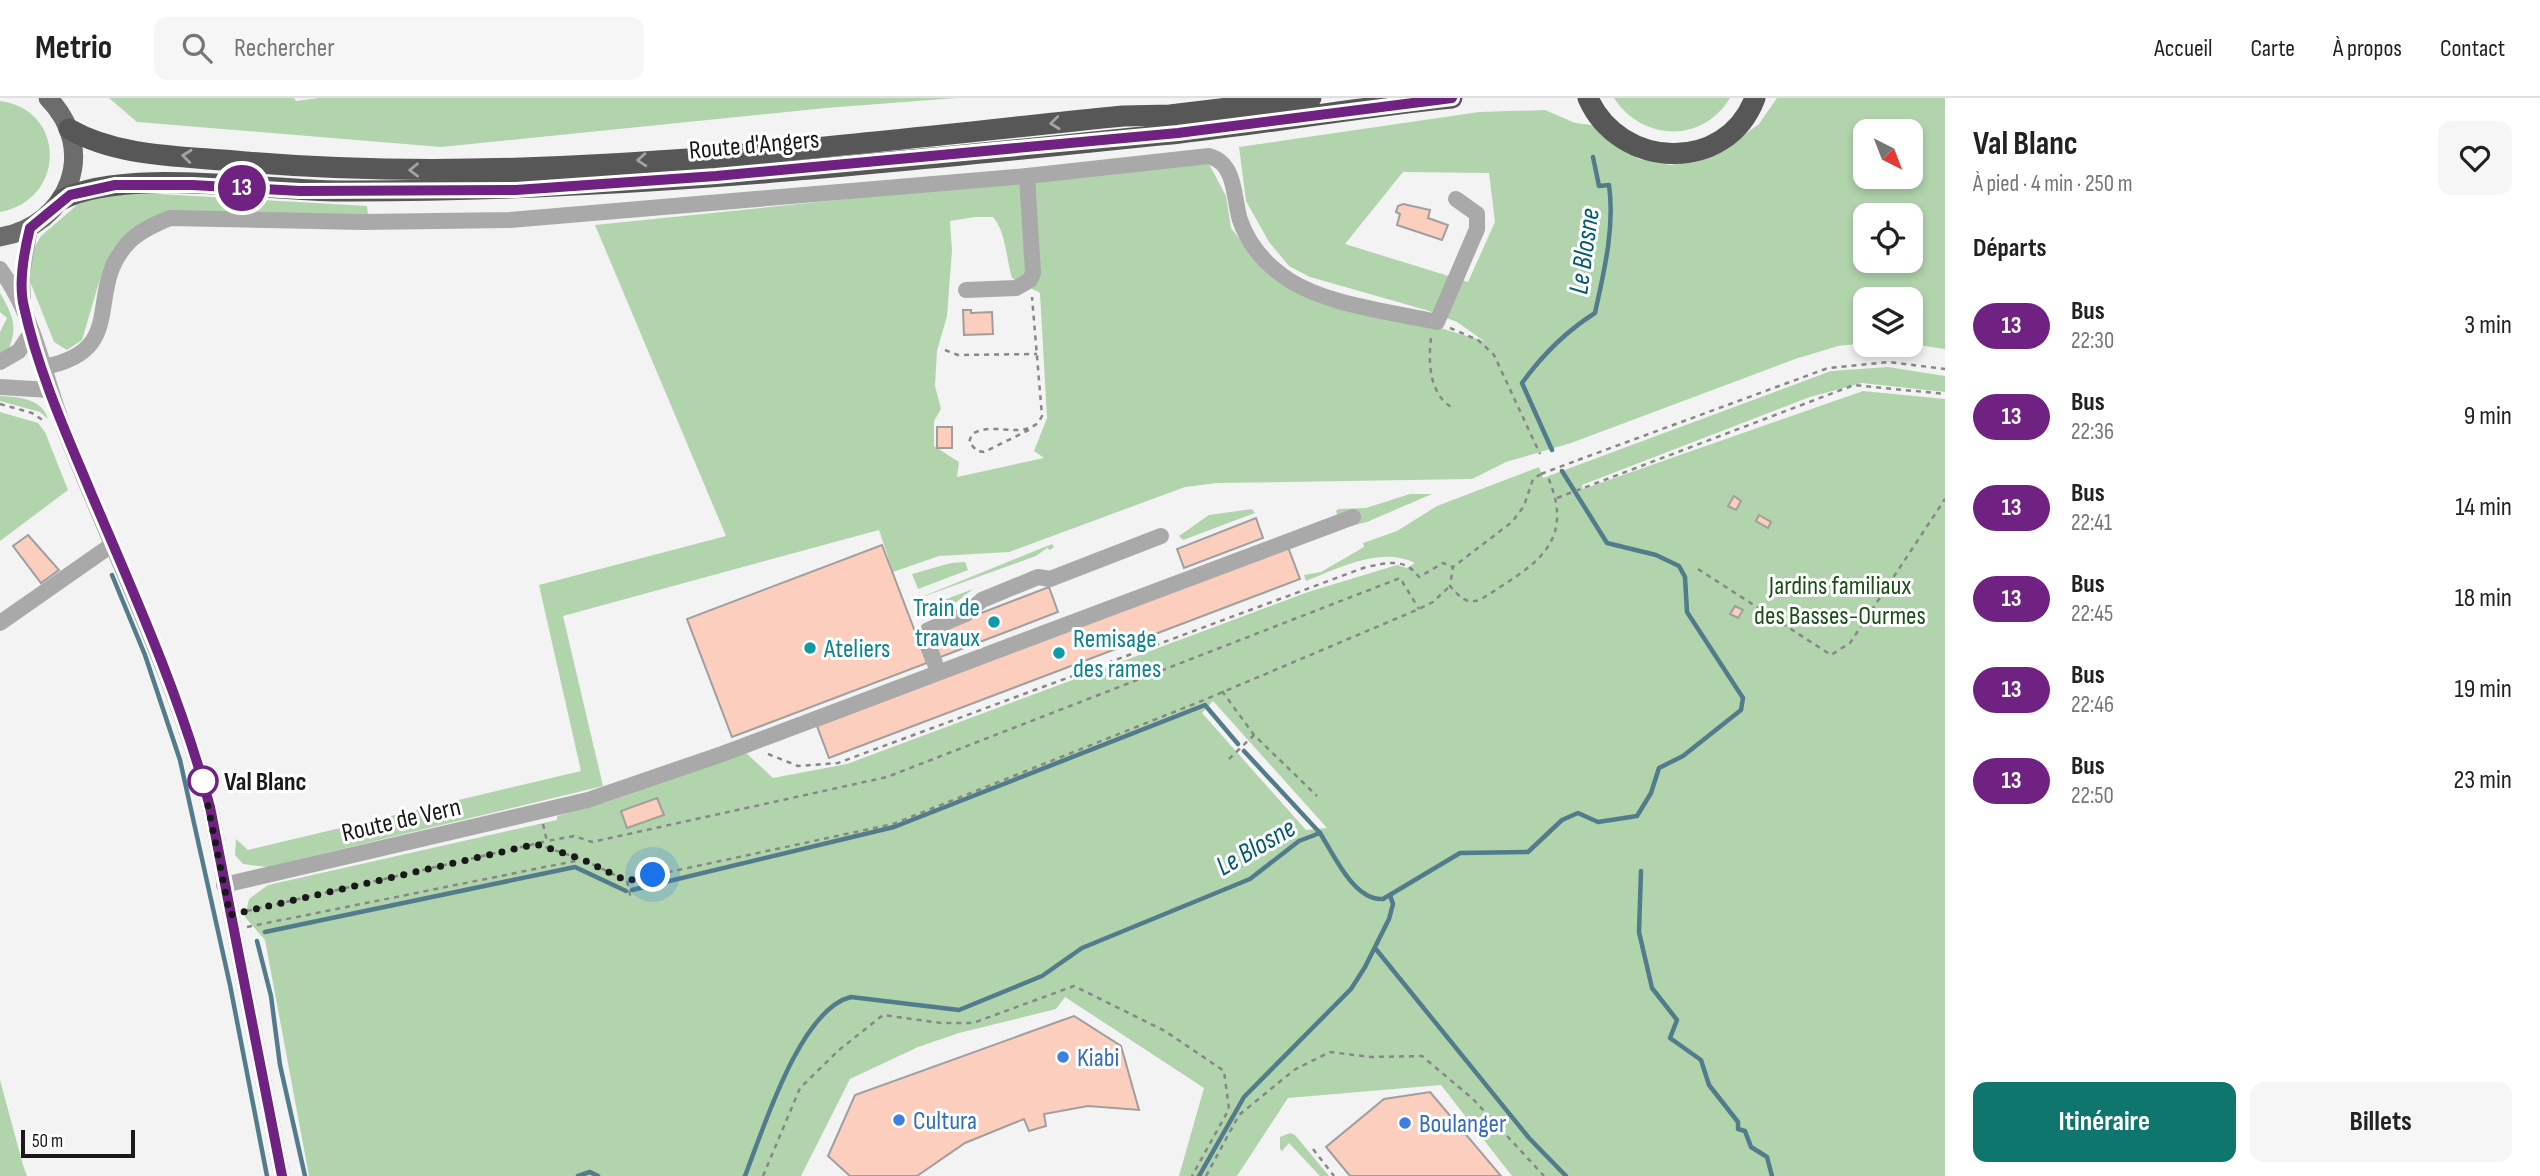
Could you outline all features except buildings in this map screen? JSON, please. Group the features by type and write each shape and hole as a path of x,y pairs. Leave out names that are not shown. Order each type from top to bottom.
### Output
{"highway":[{"path":"1123,116 1156,105 1213,98"},
{"name":"Route d'Angers","path":"69,130 99,142 147,152 298,167 385,171 513,168 710,155 1123,116 1170,115 1311,98"},
{"name":"Route d'Angers","path":"61,200 92,188 138,183 300,191 462,191 647,181 1178,133 1452,98"},
{"path":"1587,99 1598,117 1626,142 1643,150 1680,155 1716,143 1731,132 1744,118 1755,98"}],"main road":[{"path":"0,237 30,228 42,220 61,200 72,173 74,158 69,130 48,98"}],"street":[{"path":"43,367 64,363 90,348 96,335 108,281 127,243 147,228 170,218 362,222 510,220 1027,176 1209,156 1215,158 1228,172 1240,219 1252,243 1262,258 1288,280 1334,299 1437,322 1477,229 1477,214 1456,199"},
{"path":"966,290 1026,285 1033,274 1027,176"},
{"path":"23,306 22,275 30,228"},
{"path":"0,269 23,306 50,390 154,641 199,765 282,1176"},
{"path":"0,362 19,351 32,331"},
{"path":"0,387 50,390"},
{"name":"Route de Vern","path":"224,885 588,800 746,744 1353,517"},
{"path":"937,672 925,635 928,630 966,614 982,600 1038,577 1050,579 1161,537"},
{"path":"0,623 113,544"}],"path":[{"path":"1026,285 1034,303 1042,416 1029,430 984,452 972,448 970,442 972,433 986,428 1029,430"},
{"path":"1455,409 1440,396 1432,380 1431,340 1437,322 1478,341 1494,355 1540,454"},
{"path":"945,350 958,355 1037,354"},
{"path":"536,844 584,860 627,881 893,824 1433,603 1450,586 1453,567 1512,523 1524,506 1533,479 1541,474 1828,368 1889,362 1945,369"},
{"path":"1557,498 1854,386 1945,394"},
{"path":"1450,586 1466,601 1480,600 1535,563 1553,540 1559,517 1557,498 1548,477"},
{"path":"1698,569 1831,655 1850,643 1945,499"},
{"path":"746,744 798,766 838,763 1366,567 1396,561 1411,566 1419,577 1443,563 1453,567"},
{"path":"231,923 547,841 574,836 593,842 887,777 1400,578 1419,609"},
{"path":"1222,691 1254,735 1317,796"},
{"path":"1229,759 1254,735"},
{"path":"540,812 547,841"},
{"path":"231,923 584,860"},
{"path":"627,881 631,900"},
{"path":"763,1176 800,1088 839,1050 883,1015 941,1023 973,1023 1074,986 1165,1031 1224,1071 1228,1109 1192,1176"},
{"path":"1206,1176 1239,1115 1294,1070 1330,1052 1371,1058 1422,1056 1473,1099 1544,1176"},
{"path":"1228,1109 1239,1115"},
{"path":"1313,1149 1334,1176"}],"green space":[{"path":"109,98 294,98 296,101 319,98 957,98 826,108 441,147 137,122"},
{"path":"1614,98 1730,98 1718,113 1704,123 1688,130 1672,131 1640,123"},
{"path":"1777,98 1945,98 1945,349 1923,346 1923,287 1853,287 1853,344 1795,359 1571,443 1506,462 1472,479 1217,483 1185,487 1009,552 939,556 893,572 879,530 563,616 603,786 267,867 243,864 235,855 236,839 248,850 581,771 539,585 726,536 595,225 1208,162 1226,196 1231,228 1252,255 1280,281 1484,341 1457,322 1426,310 1310,277 1289,266 1269,242 1246,201 1239,147 1479,112 1545,110 1575,123 1592,125 1618,147 1639,159 1671,165 1708,157 1759,124","holes":["1403,172 1489,173 1495,222 1468,282 1345,244","993,217 1003,238 1012,278 1040,293 1047,418 1034,451 1044,458 957,477 959,462 934,446 934,421 941,409 935,386 937,351 947,316 952,250 950,221"]},
{"path":"0,101 22,108 38,120 47,137 50,155 47,174 37,191 22,204 0,212"},
{"path":"141,193 367,206 368,215 134,227 114,247 103,269 82,340 67,350 54,342 29,279 30,255 41,236 77,205 99,195"},
{"path":"0,293 11,314 13,334 8,350 0,353 0,332 7,318 0,312"},
{"name":"Jardins familiaux des Basses-Ourmes","path":"1888,367 1945,376 1945,392 1862,383 1810,397 1582,485 1583,489 1863,391 1945,399 1945,1176 1512,1176 1441,1085 1288,1098 1237,1176 1179,1176 1204,1088 1065,997 1056,1009 959,1033 918,1047 850,1079 801,1176 309,1176 265,940 245,917 249,899 268,885 557,820 557,816 607,802 744,751 773,778 847,764 1308,592 1397,565 1407,568 1415,563 1388,557 1346,565 1306,581 1304,575 1321,572 1364,547 1363,543 1397,531 1437,506 1539,467 1543,478 1831,371","holes":["1213,701 1327,828 1306,830 1202,713"]},
{"path":"0,396 22,398 35,403 48,419 40,412 0,401"},
{"path":"0,412 38,423 45,432 68,490 0,541"},
{"path":"1410,494 1432,494 1367,522 1316,535 1338,517 1338,509 1366,508"},
{"path":"1252,509 1255,513 1183,540 1179,536 1209,515"},
{"path":"1052,544 1054,547 1050,550 1047,548 1036,556 914,600"},
{"path":"965,562 968,570 918,589 912,574 951,563"},
{"path":"973,589 951,606 928,615 925,607"},
{"path":"0,1080 23,1165 27,1176 0,1176"},
{"path":"1290,1133 1295,1135 1329,1176 1320,1176 1289,1143 1282,1151 1280,1149 1280,1137"}],"waterway":[{"name":"Le Blosne","path":"1552,450 1522,383 1555,344 1595,313 1608,249 1611,217 1609,185 1599,186 1593,157"},
{"name":"Le Blosne","path":"745,1176 773,1102 800,1047 815,1024 833,1006 851,997 959,1010 1042,976 1082,948 1250,879 1299,841 1320,833 1354,885 1373,898 1383,899 1460,853 1528,852 1562,820 1578,813 1598,822 1637,816 1651,793 1659,768 1683,756 1741,710 1743,698 1687,612 1685,577 1679,566 1656,555 1607,543 1562,471"},
{"path":"112,575 145,655 180,760 230,985 267,1176"},
{"path":"632,890 894,827 1205,705 1238,744"},
{"path":"1244,751 1320,833"},
{"path":"265,932 575,867 626,891"},
{"path":"1641,871 1639,932 1652,988 1677,1020 1670,1038 1701,1060 1709,1085 1738,1122 1738,1129 1745,1131 1751,1147 1767,1157 1772,1176"},
{"path":"1199,1176 1244,1097 1351,989 1389,919 1393,904 1390,895"},
{"path":"257,941 271,996 280,1065 305,1176"},
{"path":"1375,948 1529,1138 1566,1176"},
{"name":"Le Blosne","path":"578,1176 590,1172 598,1176"}],"bus line":[{"name":"13","path":"282,1176 210,807 199,765 154,641 65,431 23,306 22,275 30,228 70,195 115,185 138,183 300,191 516,190 716,176 1178,133 1452,98"}],"place":[{"name":"Train de travaux","path":"994,622"},
{"name":"Ateliers","path":"810,648"},
{"name":"Remisage des rames","path":"1059,653"},
{"name":"Val Blanc","path":"203,781"},
{"name":"Kiabi","path":"1063,1057"},
{"name":"Cultura","path":"899,1120"},
{"name":"Boulanger","path":"1405,1123"}],"route":[{"path":"203,781 230,915 536,844 584,860 627,881 653,875"}]}
